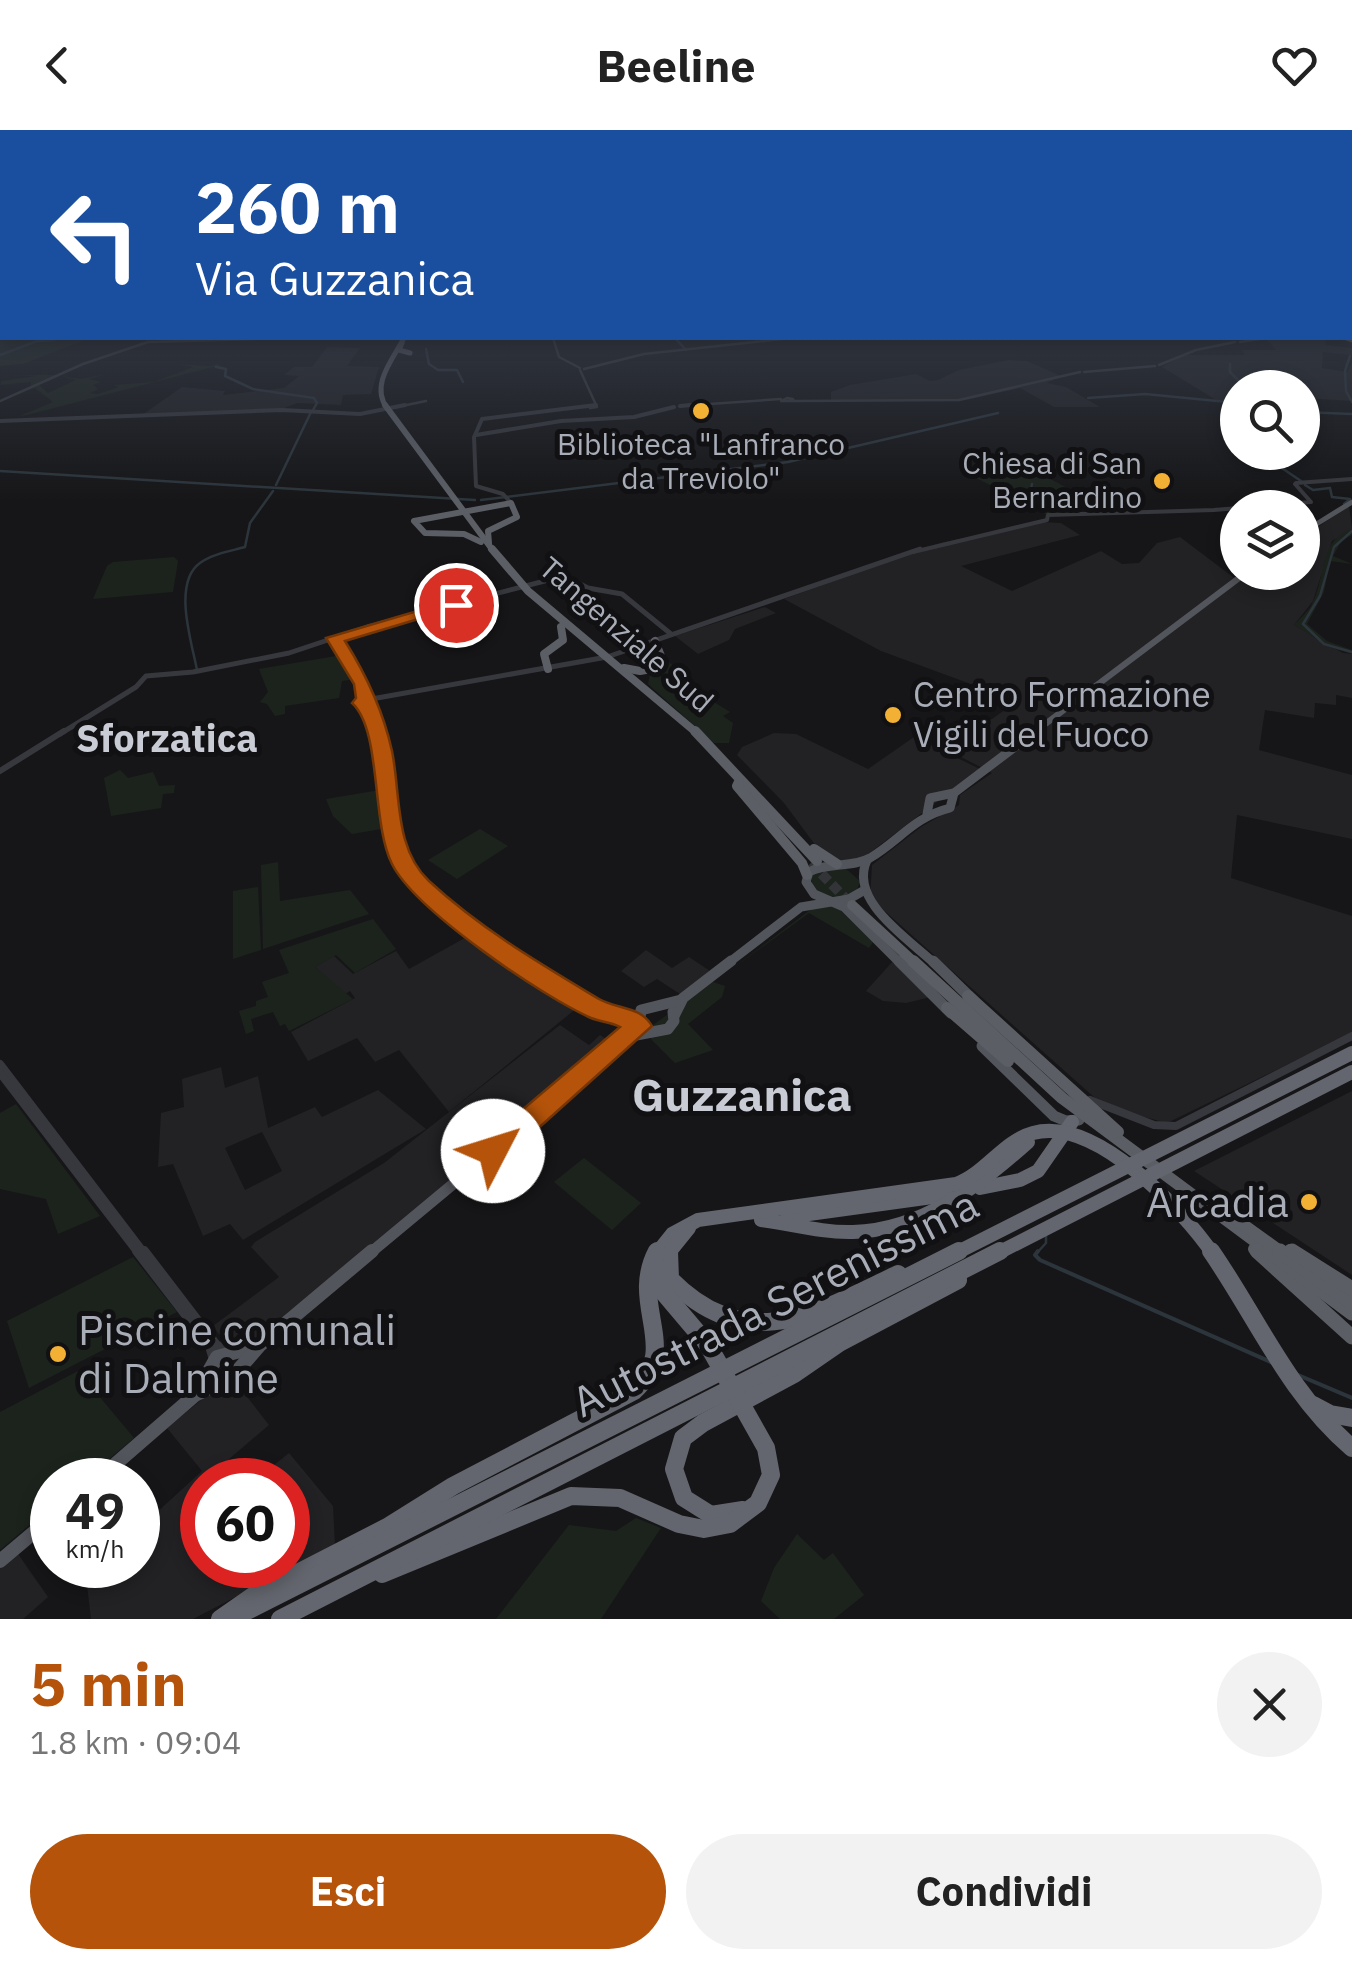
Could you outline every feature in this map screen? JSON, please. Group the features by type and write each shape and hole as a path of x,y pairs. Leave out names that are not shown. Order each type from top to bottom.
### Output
{"highway":[{"path":"380,368 386,361"},
{"path":"382,409 376,386 388,361"},
{"path":"382,409 381,380 390,361"},
{"path":"382,409 381,392 391,369"},
{"name":"Tangenziale Sud","path":"382,409 455,500 509,577 561,627 655,695 709,743 814,862"},
{"name":"Tangenziale Sud","path":"382,409 528,591 667,711 742,782"},
{"path":"482,542 464,534 424,533 414,522 508,499 518,516 486,535 497,556"},
{"path":"455,500 480,524 506,524"},
{"path":"442,535 460,530 466,520"},
{"path":"546,666 544,653 564,638 561,627"},
{"path":"655,695 644,680 663,660 658,644"},
{"path":"553,646 590,648 628,670 657,668"},
{"path":"807,876 802,863 737,786 742,782 772,804 822,857 838,864"},
{"path":"858,899 1062,1098"},
{"path":"858,899 1028,1063 1131,1145"},
{"path":"968,996 1131,1145 1164,1184 1217,1260 1260,1338 1298,1394 1352,1448"},
{"path":"947,1008 1031,1079 1131,1145"},
{"name":"Autostrada Serenissima","path":"231,1619 1352,1053"},
{"name":"Autostrada Serenissima","path":"283,1617 1352,1072"},
{"path":"220,1619 254,1596 389,1526 462,1481 635,1391 649,1376 657,1358 647,1288 654,1253 675,1234 689,1228 873,1208 1035,1173 1050,1160 1062,1130 1076,1121"},
{"path":"761,1220 842,1231 889,1228 912,1222 993,1174 1018,1148 1041,1135"},
{"path":"283,1617 564,1497 595,1494 620,1498 679,1524 704,1529 736,1520 763,1497 769,1483 770,1462 746,1410 708,1345 674,1307 660,1284 657,1264 666,1240 698,1220 945,1187 972,1177 1016,1141 1041,1135 1077,1140 1208,1204 1352,1289"},
{"path":"1164,1184 1281,1381 1313,1420 1352,1456"},
{"path":"1208,1204 1352,1303"},
{"path":"1208,1204 1352,1313"},
{"path":"1208,1204 1352,1337"},
{"path":"689,1228 667,1255 672,1282 712,1312 760,1323 808,1316 919,1264 976,1243"},
{"path":"763,1497 728,1515 711,1515 695,1508 682,1495 676,1480 674,1460 683,1438 703,1423 794,1374 842,1341 948,1286 1006,1247"},
{"path":"1298,1394 1330,1414 1352,1418"}],"main road":[{"path":"1320,522 1352,502"},
{"path":"932,810 929,799 952,797 1223,590"},
{"path":"800,907 808,888 807,876 820,866 866,860 932,810 950,808 952,797"},
{"path":"858,899 866,860"},
{"path":"838,864 863,878"},
{"path":"808,888 844,907 1049,1112 1076,1121"},
{"path":"122,1458 194,1395 215,1370 260,1345 662,1006 681,1000 800,907 858,899"},
{"path":"858,899 1099,1106"},
{"path":"640,1025 668,1029 681,1000"},
{"path":"662,1006 674,1016"},
{"path":"215,1370 236,1373 235,1357"},
{"path":"0,1561 30,1536"}],"street":[{"path":"0,401 92,361"},
{"path":"508,499 477,488 475,436 480,420 597,407 581,369 568,361"},
{"path":"581,369 613,361"},
{"path":"475,436 561,421 634,417 677,407 772,400 944,401 1083,372 1157,366 1168,361"},
{"path":"0,422 279,410 362,414 426,401"},
{"path":"368,702 594,660 658,644 672,635 938,543 1047,520 1058,522 1061,517 1308,502 1300,484 1352,479"},
{"path":"0,770 145,680 289,653 356,630 567,576 588,588 622,594 672,635"},
{"path":"334,638 362,680 380,745 390,825 411,876 481,939 599,1011 621,1015 640,1025"},
{"path":"1099,1106 1154,1125 1176,1126 1352,1036"},
{"path":"0,1064 216,1345 235,1357"},
{"path":"0,1073 210,1346 215,1370"}],"shaded area":[{"path":"0,361 29,361 23,364 0,366"},
{"path":"224,361 217,364 225,368 213,367 27,415 19,416 53,402 35,388 14,394 31,387 31,382 0,385 2,381 37,376 7,375 57,375 37,383 48,393 76,380 61,376 81,379 106,374 89,379 101,382 93,385 98,389 90,393 98,394 119,387 113,385 154,382 193,367 176,364 211,366"},
{"path":"316,361 350,361 347,366 379,367 371,394 343,395 341,405 297,403 279,410 142,415 182,387 225,391 223,395 284,388 299,376 284,375 294,367 312,367"},
{"path":"1002,361 1028,361 1061,376 1047,383 1066,387 1100,407 1054,407 1020,388 966,400 831,401 831,392 850,385 916,374 930,381 938,380 959,370"},
{"path":"1172,361 1322,361 1322,368 1347,372 1352,363 1352,401 1320,399 1320,370 1220,370 1220,401 1162,367"},
{"path":"1012,461 1075,492 1053,494 1058,498 1041,501 1057,512 1047,515 965,472 999,463 1014,464"},
{"path":"1349,506 1352,529 1332,541 1320,579 1320,526"},
{"path":"1042,522 1061,523 1080,535 961,566 1012,591 1101,551 1122,564 1139,563 1157,543 1180,537 1220,567 1220,590 1316,590 1313,601 1294,625 1343,653 1352,654 1352,698 1336,695 1336,705 1315,703 1314,718 1265,710 1259,750 1352,775 1352,839 1237,815 1231,878 1352,916 1352,1033 1167,1123 1094,1097 870,898 872,865 921,827 959,805 960,795 992,773 934,743 979,720 992,719 1017,701 881,651 784,599 940,543"},
{"path":"1352,529 1352,535 1342,540 1333,556 1352,564 1330,561 1324,592 1307,624 1327,641 1352,650 1352,654 1329,647 1294,625 1320,590 1328,551 1341,535"},
{"path":"174,557 178,561 173,592 93,599 107,566 113,562"},
{"path":"765,607 776,613 735,629 729,640 698,654 675,636"},
{"path":"342,655 356,679 342,681 339,698 285,706 285,714 275,716 267,704 260,702 268,692 259,669"},
{"path":"668,662 674,666 669,674 730,712 723,716 733,723 729,743 714,743 648,684 650,674"},
{"path":"774,733 796,734 868,769 914,737 980,769 863,858 838,861 816,846 784,803 737,755 742,747"},
{"path":"120,770 128,778 153,772 159,786 175,785 174,793 163,794 161,808 111,816 104,778"},
{"path":"380,790 387,828 352,834 333,816 326,799"},
{"path":"480,829 508,846 457,879 428,860"},
{"path":"278,862 280,901 350,890 369,914 263,949 261,865"},
{"path":"845,868 860,881 856,893 834,899 812,889 812,873"},
{"path":"258,887 261,950 233,959 233,891"},
{"path":"818,904 837,907 873,942 869,948 809,913 732,969"},
{"path":"373,919 396,949 355,973 336,955 315,967 353,999 289,1031 285,1024 280,1026 273,1012 251,1019 254,1031 246,1034 239,1011 268,997 262,982 289,973 279,950"},
{"path":"472,934 583,1003 449,1112 399,1050 375,1062 357,1038 308,1061 291,1032 355,998 315,967 334,956 353,974 396,951 409,969"},
{"path":"646,950 672,968 689,957 710,971 680,994 657,979 644,987 621,971"},
{"path":"894,960 931,997 906,1003 883,1001 866,991"},
{"path":"713,982 725,986 722,997 688,1024 713,1050 675,1063 651,1039 653,1025"},
{"path":"560,1025 589,1045 600,1035 616,1046 247,1348 229,1348 213,1326 279,1277 251,1247 255,1242 384,1163"},
{"path":"221,1067 225,1088 258,1076 268,1128 315,1107 322,1117 378,1090 426,1129 243,1240 230,1224 203,1236 173,1164 158,1167 161,1113 184,1107 182,1079","holes":["262,1132 282,1171 245,1190 225,1148"]},
{"path":"1352,1091 1352,1275 1194,1171"},
{"path":"16,1104 100,1216 58,1234 46,1199 0,1189 0,1113"},
{"path":"584,1158 641,1203 612,1230 554,1182"},
{"name":"Piscine comunali di Dalmine","path":"133,1257 177,1312 29,1388 7,1321"},
{"path":"78,1371 134,1438 110,1458 30,1458 30,1525 0,1550 0,1412"},
{"path":"223,1382 237,1384 269,1425 230,1458 191,1458 167,1428"},
{"path":"310,1478 333,1506 335,1546 310,1559"},
{"path":"180,1491 180,1588 253,1588 193,1619 91,1619 87,1588 160,1588 160,1509"},
{"path":"636,1518 661,1528 601,1619 496,1619 569,1525 616,1531"},
{"path":"797,1534 824,1560 833,1553 864,1595 834,1619 780,1619 761,1601 774,1568"},
{"path":"16,1551 30,1571 30,1588 42,1588 48,1597 23,1619 0,1619 0,1564"}],"waterway":[{"path":"428,361 438,370 457,370 463,382"},
{"path":"1345,371 1348,361"},
{"path":"1230,364 1230,370"},
{"path":"216,367 226,369 225,376 253,389 314,398 317,403 313,410"},
{"path":"1345,372 1346,391 1352,402"},
{"path":"1088,398 1145,394 1220,401"},
{"path":"276,485 311,412"},
{"path":"481,500 788,462 998,413"},
{"path":"1320,413 1352,414"},
{"path":"999,466 1003,471 1018,473"},
{"path":"1285,470 1301,481"},
{"path":"0,471 475,500"},
{"path":"1030,494 1032,484"},
{"path":"1305,485 1313,490 1330,488 1332,497 1350,499 1344,504"},
{"path":"197,670 185,599 192,572 210,557 245,547 250,523 273,491"},
{"path":"1352,531 1334,547 1320,596 1303,624 1324,644 1352,652"},
{"path":"1036,1254 1046,1243 1046,1234"},
{"path":"1038,1251 1035,1255 1040,1260 1273,1363"},
{"path":"1298,1375 1352,1398"}],"tunnel":[{"path":"811,863 852,905"}],"place":[{"name":"Biblioteca \"Lanfranco da Treviolo\"","path":"701,411"},
{"name":"Chiesa di San Bernardino","path":"1162,481"},
{"name":"Centro Formazione Vigili del Fuoco","path":"893,715"},
{"name":"Arcadia","path":"1309,1202"},
{"name":"Piscine comunali di Dalmine","path":"58,1354"}],"district":[{"name":"Sforzatica","path":"167,739"},
{"name":"Guzzanica","path":"742,1095"}],"route":[{"path":"456,605 334,638 363,684 366,700 362,703 367,705 382,751 390,825 403,864 418,884 481,939 599,1011 621,1015 639,1026 493,1151"}]}
